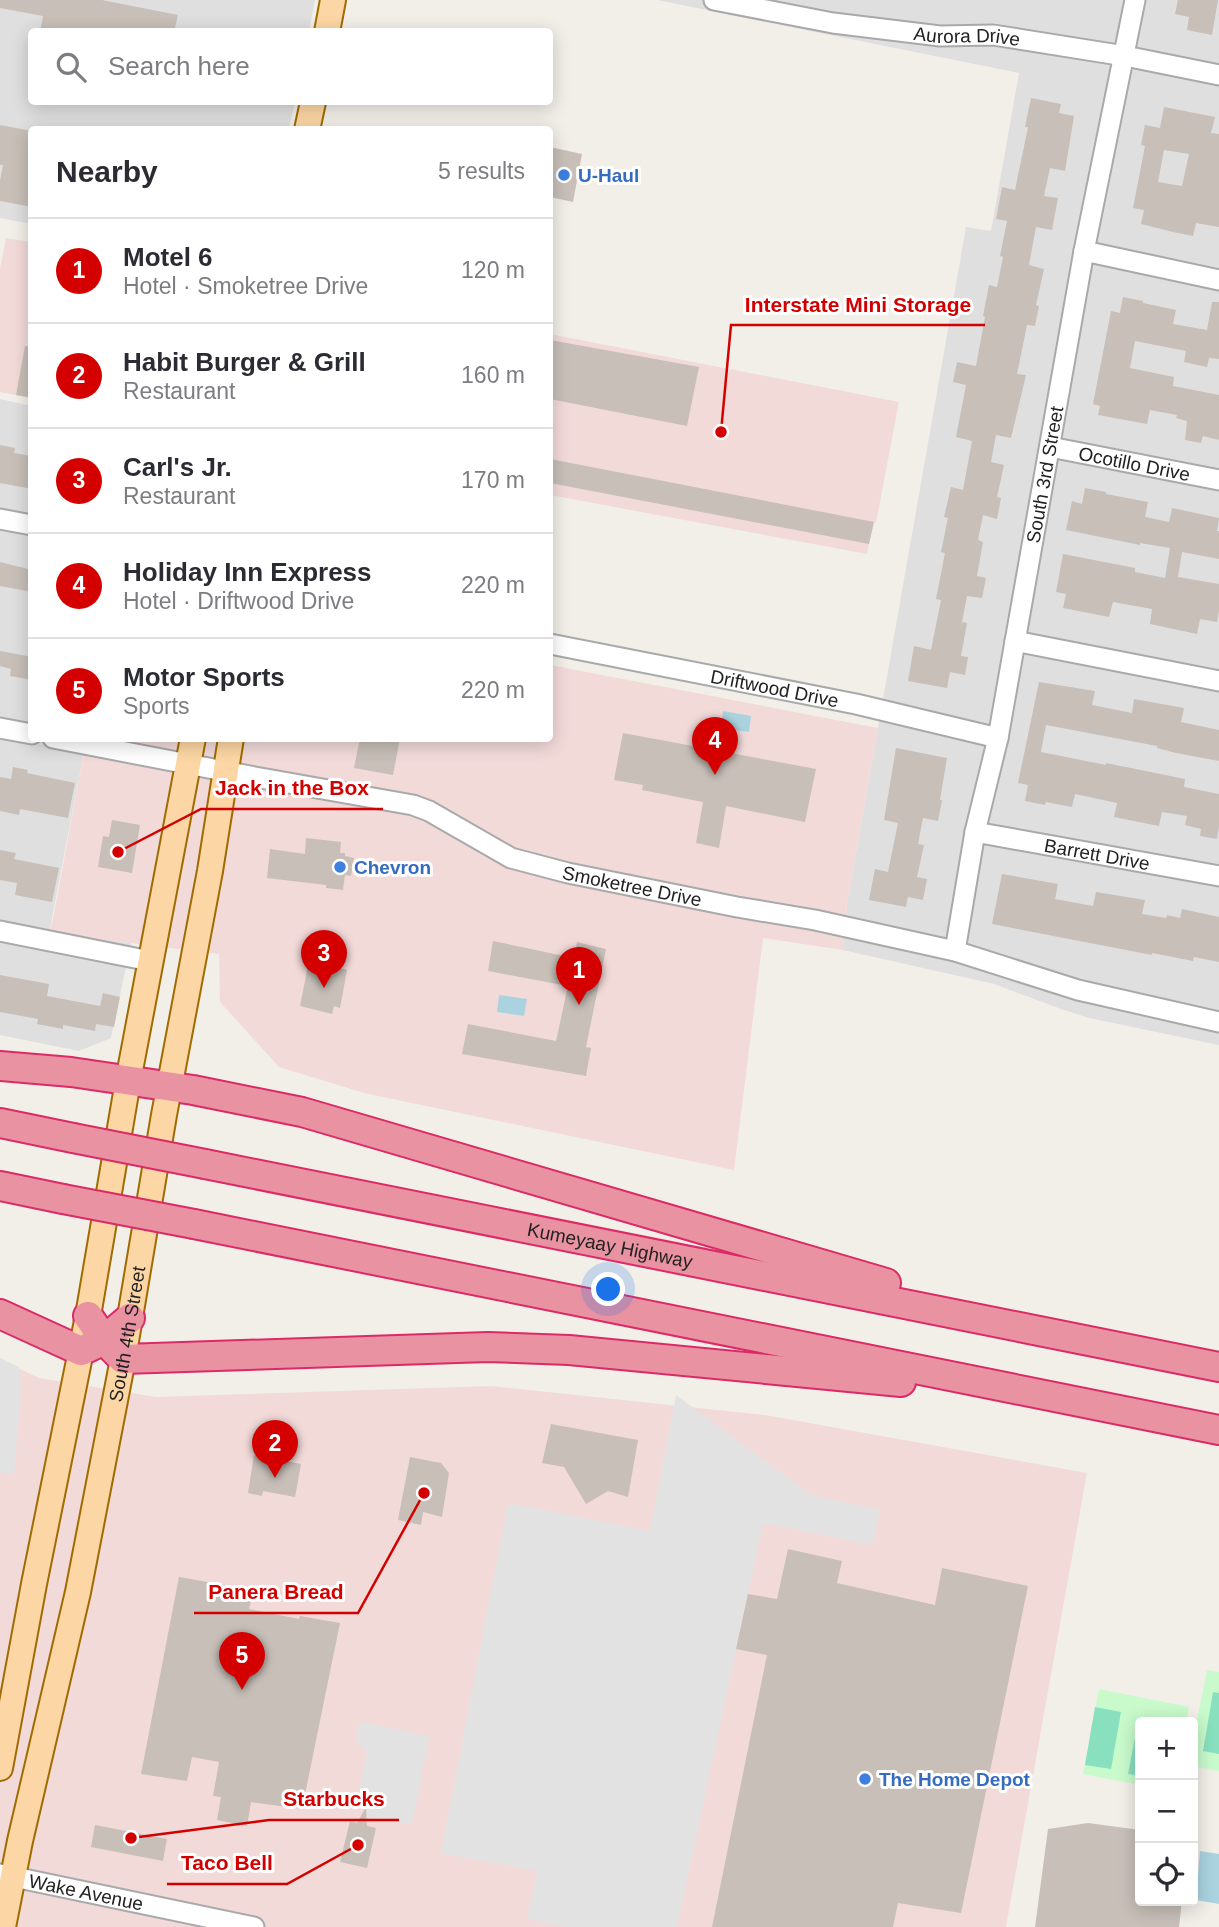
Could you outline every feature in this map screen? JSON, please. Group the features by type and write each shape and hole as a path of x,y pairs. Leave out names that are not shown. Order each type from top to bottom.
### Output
{"highway":[{"path":"0,1066 71,1072 169,1086 302,1112 916,1292 976,1318"},
{"name":"Kumeyaay Highway","path":"0,1123 1219,1367"},
{"path":"0,1186 1219,1430"},
{"path":"0,1314 103,1350 488,1347 569,1350 1053,1397"},
{"path":"89,1316 103,1350"},
{"path":"103,1350 130,1318"}],"main road":[{"path":"328,28 333,0"},
{"path":"308,126 312,105"},
{"path":"89,1316 128,1081 192,742"},
{"name":"South 4th Street","path":"130,1318 231,742"},
{"path":"0,1768 34,1584 103,1350"},
{"name":"South 4th Street","path":"3,1927 6,1875 78,1592 103,1350"}],"street":[{"name":"Aurora Drive","path":"714,0 833,23 940,36 993,35 1125,56 1219,75"},
{"name":"South 3rd Street","path":"955,951 975,832 998,738 1084,251 1135,0"},
{"path":"1084,251 1219,279"},
{"name":"Ocotillo Drive","path":"1050,447 1219,480"},
{"path":"0,519 28,524"},
{"path":"1015,641 1219,681"},
{"name":"Driftwood Drive","path":"553,645 856,704 998,738"},
{"path":"0,728 28,733"},
{"name":"Smoketree Drive","path":"73,742 412,805 429,811 511,858 568,873 815,920 955,951 1078,990 1219,1022"},
{"name":"Barrett Drive","path":"975,832 1219,876"},
{"path":"0,931 150,961"},
{"name":"Wake Avenue","path":"6,1875 254,1927"}],"shaded area":[{"path":"0,0 315,0 310,28 28,28 28,105 294,105 290,126 28,126 28,223 0,218"},
{"path":"657,0 1219,0 1219,1045 1089,1018 994,984 843,950 847,904 966,227 991,231 1019,73"},
{"path":"6,238 28,242 28,397 0,392 0,269"},
{"path":"553,335 899,402 876,523 873,523 867,554 553,496"},
{"path":"0,399 28,405 28,742 68,742 83,757 49,933 131,943 111,1038 79,1051 0,1035"},
{"path":"553,666 878,728 847,904 843,950 763,938 734,1170 364,1093 279,1067 220,1002 219,954 49,933 83,757 68,742 553,742"},
{"path":"0,1358 19,1367 21,1389 14,1474 0,1472"},
{"path":"0,1360 39,1378 156,1397 492,1386 765,1415 1087,1473 1006,1927 0,1927"},
{"path":"676,1395 811,1495 880,1510 872,1545 763,1523 677,1927 565,1927 527,1919 537,1871 441,1853 507,1507 512,1504 650,1531"},
{"path":"359,1722 429,1736 412,1825 366,1816 368,1791 359,1789 367,1752 356,1740"}],"green space":[{"path":"1207,1670 1219,1672 1219,1771 1198,1767 1198,1717"},
{"path":"1099,1689 1189,1707 1187,1717 1135,1717 1135,1784 1083,1774"},
{"path":"1213,1692 1219,1693 1219,1754 1203,1751"},
{"path":"1095,1707 1121,1712 1111,1769 1085,1765"},
{"path":"1135,1738 1135,1775 1128,1774"}],"water":[{"path":"723,711 751,716 749,732 721,728"},
{"path":"499,995 527,999 524,1016 497,1012"},
{"path":"1200,1851 1219,1854 1219,1904 1198,1900"}],"building":[{"path":"0,0 102,0 178,15 175,28 41,28 43,16 0,8"},
{"path":"1178,0 1218,0 1212,35 1187,30 1189,17 1175,14"},
{"path":"1031,98 1061,104 1059,113 1074,116 1065,171 1050,168 1044,196 1058,198 1052,230 1036,227 1029,265 1044,269 1036,305 1039,306 1035,326 1027,325 1017,374 1026,375 1011,438 996,435 991,462 1004,465 997,497 1001,498 997,519 983,515 978,540 983,542 977,576 986,578 982,598 967,596 962,622 967,623 961,656 968,657 965,675 950,672 947,688 908,681 914,646 931,650 941,600 936,599 945,553 941,552 948,518 944,517 951,487 963,490 972,441 956,437 966,385 953,382 957,362 976,366 989,285 997,287 1003,257 1000,256 1007,221 996,219 1002,187 1015,190"},
{"path":"1164,107 1215,117 1211,133 1219,134 1219,227 1196,223 1193,236 1141,224 1144,210 1133,208 1145,146 1141,145 1145,125 1160,128","holes":["1164,150 1189,154 1182,186 1158,182"]},
{"path":"0,125 28,130 28,206 0,201 3,165 0,165"},
{"name":"U-Haul","path":"553,148 582,154 573,202 553,198"},
{"path":"1123,297 1176,310 1173,324 1207,330 1212,302 1219,302 1219,359 1209,358 1207,367 1184,362 1186,351 1135,341 1130,368 1174,377 1173,386 1219,395 1219,440 1203,436 1201,443 1185,440 1187,421 1176,418 1177,415 1150,410 1147,424 1098,415 1100,406 1093,404 1111,311 1120,313"},
{"path":"553,341 699,367 687,426 553,400"},
{"path":"25,346 28,346 28,397 16,395"},
{"path":"0,445 15,448 14,453 28,455 28,488 0,483"},
{"path":"553,460 874,522 869,544 553,484"},
{"path":"1085,488 1148,502 1145,517 1169,522 1172,508 1219,518 1219,559 1182,552 1178,577 1219,584 1217,622 1200,619 1197,634 1150,624 1152,609 1113,602 1109,617 1063,608 1066,594 1056,592 1063,554 1135,568 1135,572 1165,578 1170,548 1140,545 1066,530 1072,501 1082,504"},
{"path":"0,562 28,569 28,591 0,586"},
{"path":"0,651 28,656 28,679 10,676 11,669 0,666"},
{"path":"1039,682 1095,691 1092,705 1132,713 1134,699 1184,708 1181,722 1219,730 1219,761 1046,725 1041,752 1185,779 1184,787 1219,794 1217,839 1200,836 1201,829 1185,825 1187,816 1162,812 1159,826 1114,817 1117,803 1075,794 1072,807 1025,801 1028,785 1018,783"},
{"path":"623,733 816,769 805,822 726,806 719,848 696,843 703,802 642,790 643,785 614,780"},
{"path":"359,742 399,742 393,775 354,768"},
{"path":"896,748 947,758 938,821 923,818 918,844 924,845 917,877 927,879 923,900 908,897 906,907 869,900 875,869 888,872 898,823 884,820"},
{"path":"13,767 28,770 27,773 75,783 68,818 20,809 19,815 0,811 0,777 11,779"},
{"path":"112,820 140,825 132,873 98,867 103,836 109,837"},
{"name":"Chevron","path":"306,838 341,842 340,853 354,858 351,876 345,875 343,890 326,888 326,885 267,878 270,849 305,854"},
{"path":"0,850 16,853 14,859 59,868 52,902 15,895 17,883 0,880"},
{"path":"1002,874 1058,884 1055,899 1093,906 1096,892 1145,900 1142,914 1180,918 1182,909 1219,917 1219,962 1194,957 1193,961 1152,955 992,924"},
{"path":"493,941 574,958 577,942 606,949 586,1047 591,1048 586,1076 462,1054 468,1024 556,1041 568,986 488,971"},
{"path":"309,961 347,970 340,1008 334,1006 332,1014 300,1006"},
{"path":"0,975 49,984 47,996 100,1006 103,993 120,997 114,1027 96,1024 95,1031 63,1025 63,1029 37,1024 38,1019 0,1012"},
{"path":"551,1424 638,1440 628,1497 608,1491 586,1504 564,1467 542,1463"},
{"path":"254,1455 301,1464 295,1497 263,1491 262,1496 248,1493"},
{"path":"410,1457 441,1463 449,1473 442,1517 423,1512 421,1525 398,1520"},
{"name":"The Home Depot","path":"788,1549 842,1561 837,1583 935,1605 942,1568 1028,1586 961,1913 898,1903 893,1927 712,1927 767,1655 736,1649 748,1594 777,1599"},
{"path":"179,1577 225,1585 222,1595 251,1601 249,1609 299,1619 300,1616 340,1623 302,1809 251,1802 247,1826 217,1820 221,1797 213,1796 219,1762 192,1757 187,1781 141,1774"},
{"path":"366,1807 367,1826 376,1828 367,1868 340,1862 350,1821 357,1823"},
{"path":"1088,1823 1135,1829 1135,1906 1181,1906 1179,1927 1035,1927 1048,1829"},
{"path":"95,1825 167,1839 163,1861 91,1847"}],"place":[{"name":"U-Haul","path":"564,175"},
{"name":"Interstate Mini Storage","path":"721,432"},
{"name":"Holiday Inn Express","path":"715,775"},
{"name":"Jack in the Box","path":"118,852"},
{"name":"Chevron","path":"340,867"},
{"name":"Carl's Jr.","path":"324,988"},
{"name":"Motel 6","path":"579,1005"},
{"name":"Habit Burger & Grill","path":"275,1478"},
{"name":"Panera Bread","path":"424,1493"},
{"name":"Motor Sports","path":"242,1690"},
{"name":"The Home Depot","path":"865,1779"},
{"name":"Starbucks","path":"131,1838"},
{"name":"Taco Bell","path":"358,1845"}]}
